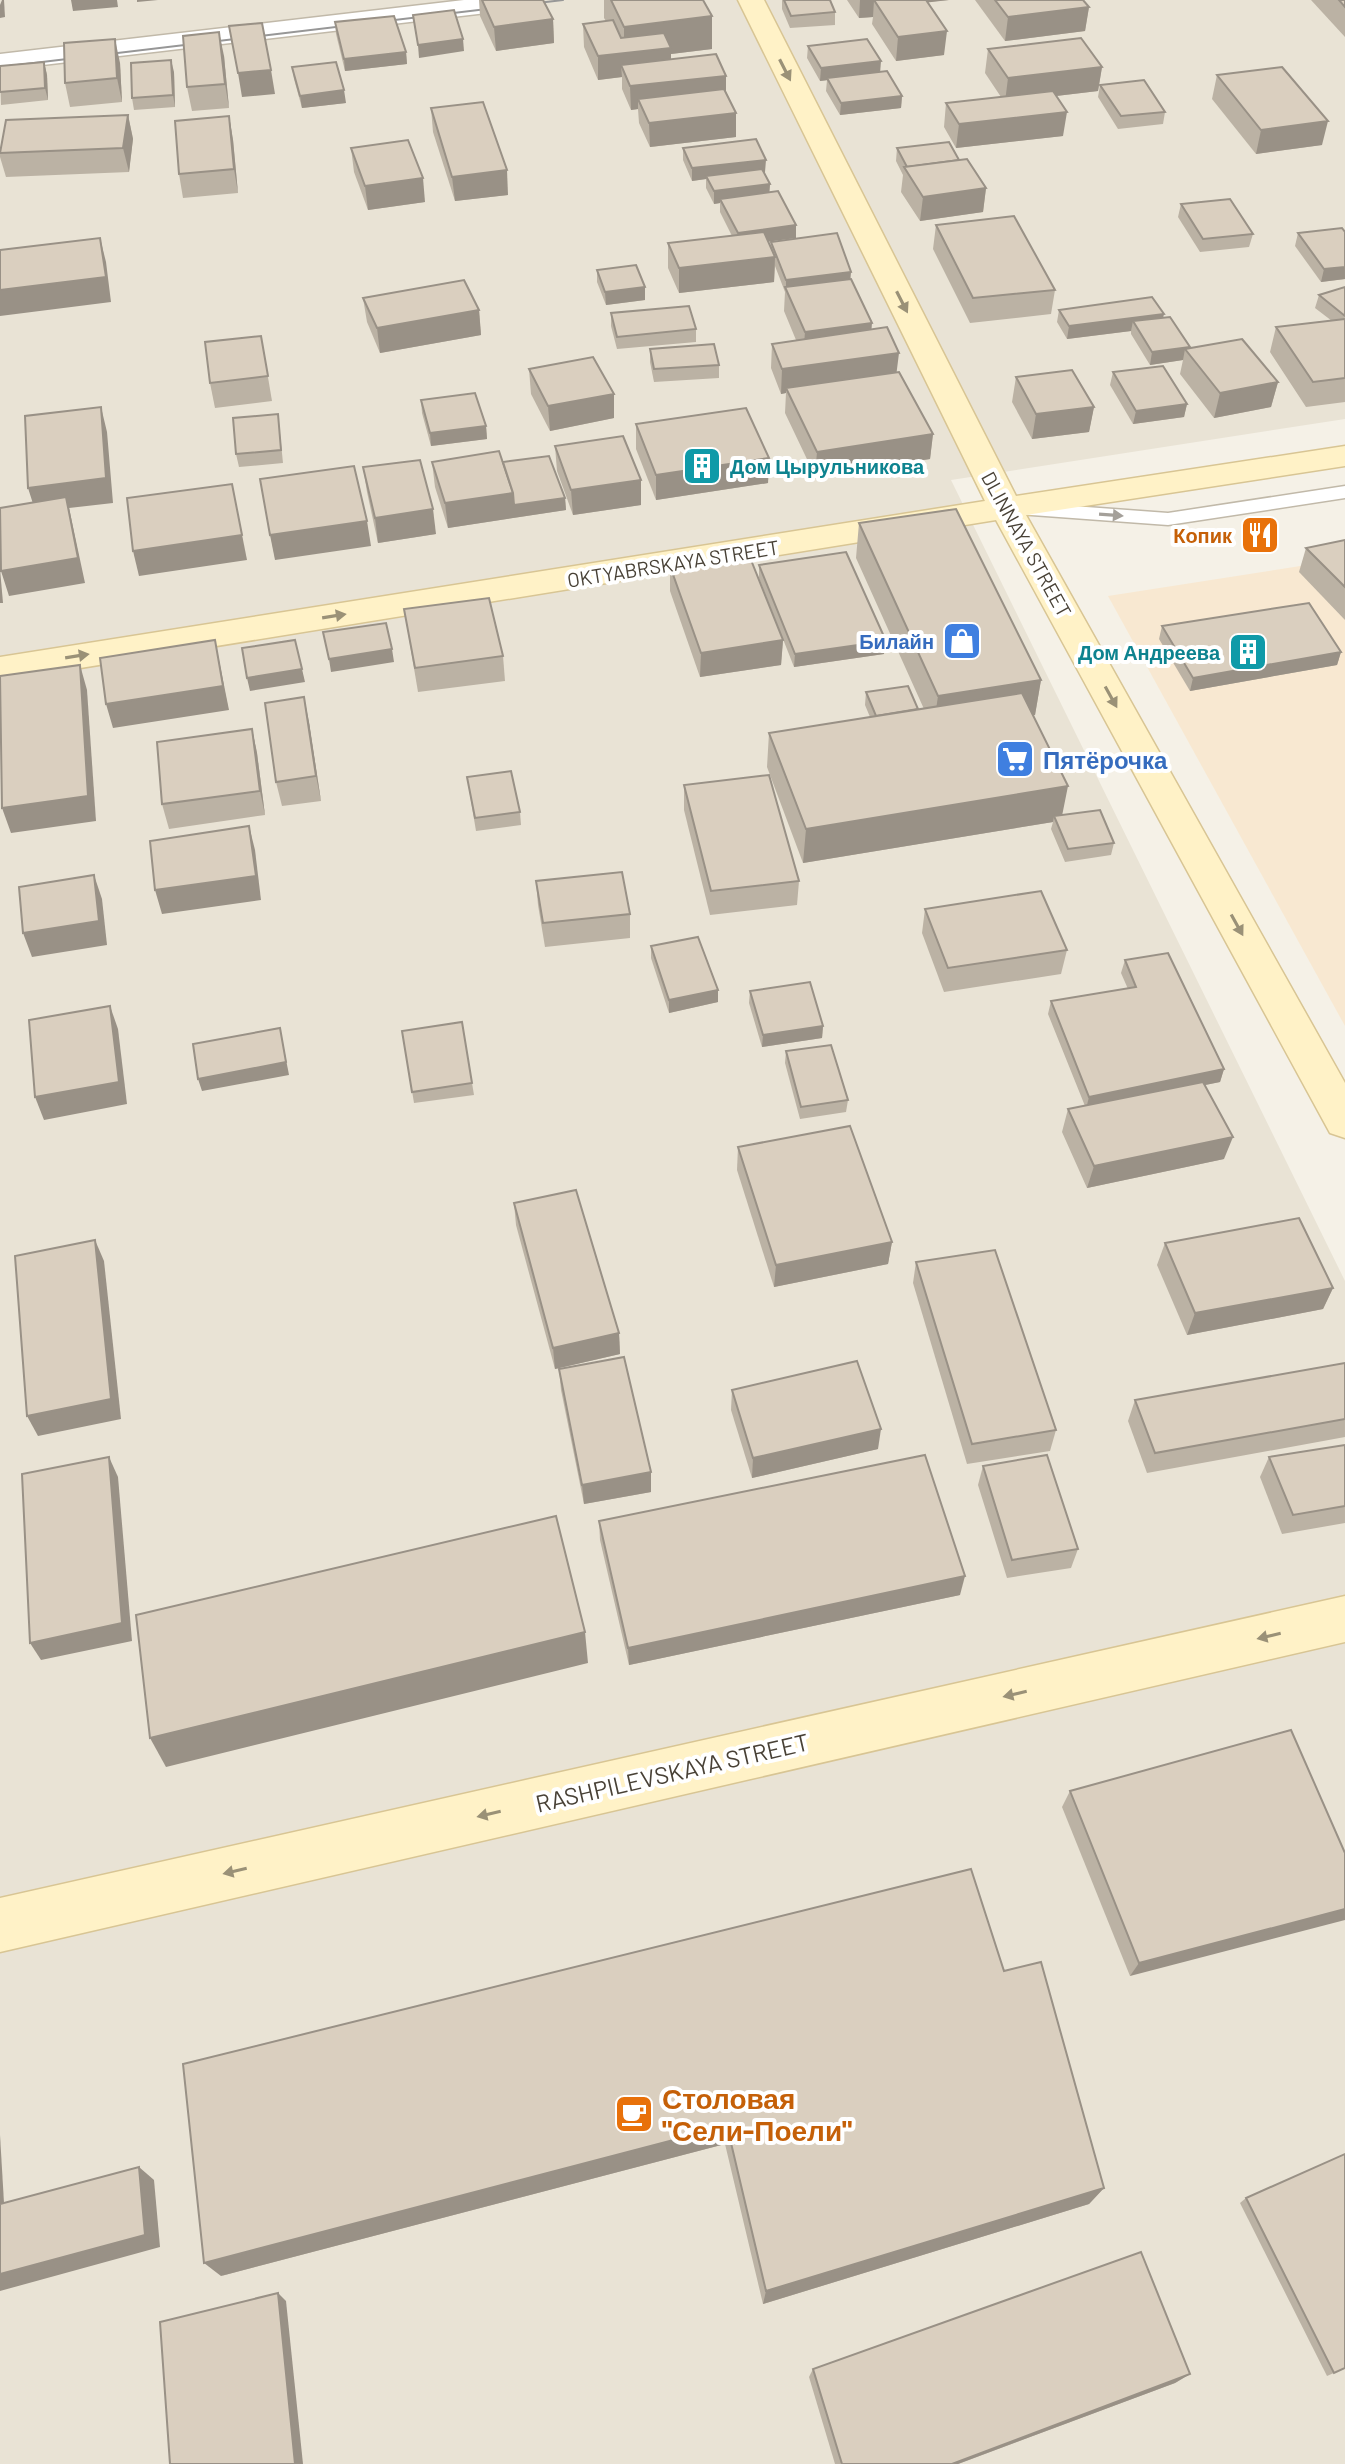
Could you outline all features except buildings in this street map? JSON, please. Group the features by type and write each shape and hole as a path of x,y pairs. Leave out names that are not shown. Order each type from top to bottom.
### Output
{"street":[{"path":"0,62 529,0"},
{"name":"DLINNAYA STREET","path":"751,0 1000,497 1345,1121"},
{"name":"OKTYABRSKAYA STREET","path":"0,669 821,540 1000,497 1345,434"},
{"name":"OKTYABRSKAYA STREET","path":"0,641 1000,497 1345,456"},
{"name":"RASHPILEVSKAYA STREET","path":"0,1925 1345,1619"}],"lane":[{"path":"1000,497 1168,519 1345,492"}],"shaded area":[{"path":"0,0 1345,0 1345,419 951,480 1345,1281 1345,2464 0,2464"},
{"path":"1345,559 1345,1026 1108,596"}],"tram line":[{"path":"0,67 563,0"}],"place":[{"name":"Дом Цырульникова","path":"702,466"},
{"name":"Копик","path":"1260,535"},
{"name":"Билайн","path":"962,641"},
{"name":"Дом Андреева","path":"1248,652"},
{"name":"Пятёрочка","path":"1015,759"},
{"name":"Столовая \"Сели-Поели\"","path":"634,2114"}]}
